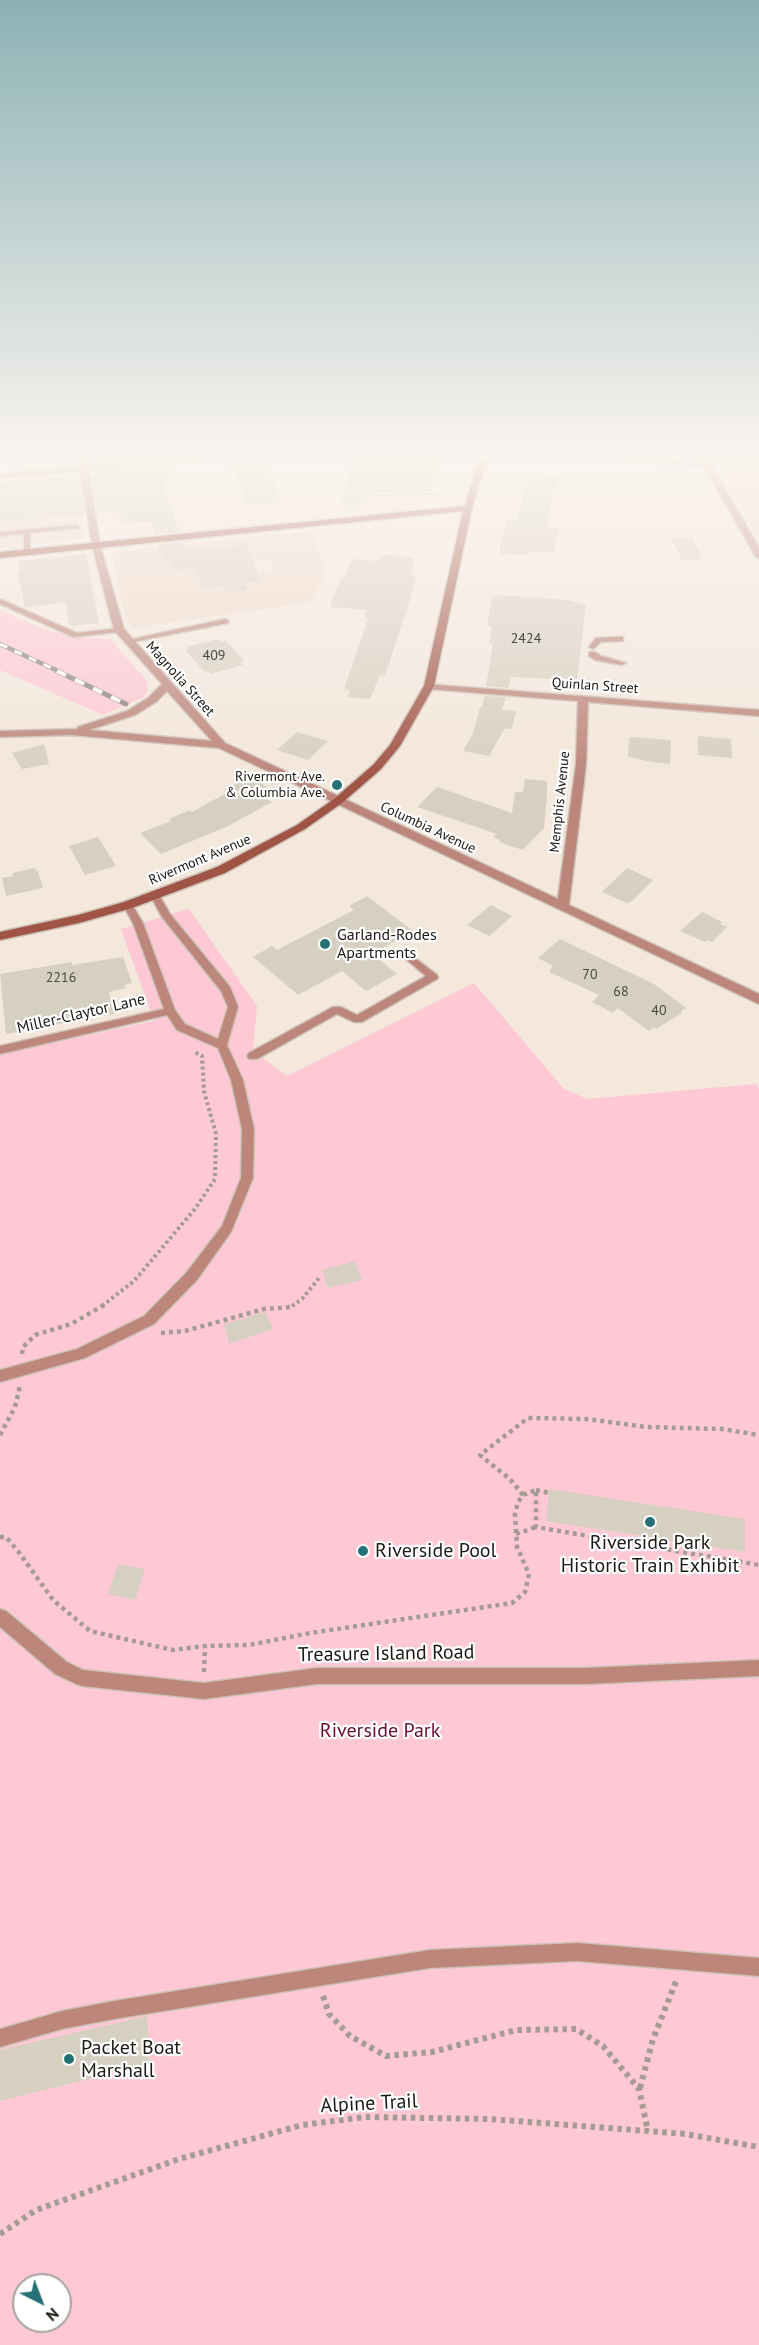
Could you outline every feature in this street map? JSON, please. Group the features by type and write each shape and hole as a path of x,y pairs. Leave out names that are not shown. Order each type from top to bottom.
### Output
{"main road":[{"name":"Rivermont Avenue","path":"0,936 79,919 128,905 221,870 265,849 338,801 377,767 395,746 429,686 456,564"}],"street":[{"name":"Magnolia Street","path":"101,564 119,630 166,686 198,717 221,745"},
{"name":"Columbia Avenue","path":"72,732 131,713 152,700 166,686"},
{"name":"Quinlan Street","path":"429,686 759,713"},
{"name":"Memphis Avenue","path":"563,907 581,764 583,699"},
{"name":"Columbia Avenue","path":"0,734 72,732 221,745 759,999"}],"lane":[{"path":"0,601 76,635 119,630"},
{"path":"128,641 225,621"},
{"path":"620,639 599,640 593,650 598,658 622,663"},
{"path":"0,1376 80,1354 149,1320 192,1276 227,1228 247,1178 248,1129 237,1080 222,1045 233,1007 226,990 166,915 155,895"},
{"path":"128,905 138,923 170,1011 181,1027 222,1045"},
{"path":"253,1056 337,1010 358,1019 433,977 411,958"},
{"name":"Miller-Claytor Lane","path":"0,1050 170,1011"},
{"name":"Treasure Island Road","path":"0,1617 62,1668 82,1678 204,1691 317,1676 586,1676 759,1668"},
{"path":"0,2038 62,2020 114,2010 430,1959 577,1953 759,1966"}],"path":[{"path":"0,1435 15,1407 20,1385 22,1347 34,1335 71,1324 100,1308 134,1281 195,1209 215,1179 216,1134 204,1090 202,1056 184,1046"},
{"path":"133,1329 166,1334 264,1309 291,1307 302,1299 320,1277"},
{"path":"523,1496 510,1479 480,1455 528,1418 587,1419 646,1427 722,1429 759,1435"},
{"path":"536,1490 536,1527"},
{"path":"0,1537 6,1537 18,1551 53,1600 90,1631 173,1650 205,1646 249,1645 310,1633 512,1603 525,1592 529,1574 517,1547 515,1514 518,1502 523,1496 536,1490 549,1492"},
{"path":"516,1534 536,1527 759,1564"},
{"path":"204,1691 205,1646"},
{"path":"648,2131 639,2089 653,2039 684,1961"},
{"path":"316,1978 329,2014 350,2036 386,2056 432,2052 516,2030 576,2029 603,2046 639,2089"},
{"name":"Alpine Trail","path":"0,2234 36,2210 178,2159 302,2125 365,2117 489,2119 648,2131 685,2134 759,2147"}],"shaded area":[{"path":"114,564 173,564 174,570 196,569 224,586 226,592 247,590 245,583 261,581 257,572 275,569 273,564 325,564 326,567 313,602 133,628 124,612"}],"green space":[{"path":"0,610 46,630 88,638 110,639 147,681 148,690 144,697 103,715 0,670"},
{"name":"Riverside Park","path":"189,909 257,1006 253,1051 287,1076 474,983 564,1089 587,1099 756,1084 759,1089 759,2345 0,2345 0,1054 154,1021 121,929"}],"building":[{"path":"19,564 88,564 99,623 69,626 66,602 25,607 17,571 20,570"},
{"path":"173,564 254,564 261,582 245,583 247,590 226,592 224,586 202,588 196,569 174,570"},
{"path":"350,564 413,564 411,576 416,576 385,676 380,675 370,699 347,697 350,691 344,689 368,619 365,618 367,610 330,607 341,578 344,577"},
{"path":"498,595 568,600 586,605 577,680 511,677 508,688 486,686 493,644 489,643 492,627 487,625 492,597"},
{"path":"218,639 221,642 225,640 245,661 240,662 243,665 211,674 208,671 205,672 186,651 189,650 186,647"},
{"path":"484,696 506,697 502,710 516,711 512,729 505,728 489,756 463,751 473,733"},
{"path":"297,732 328,741 308,760 277,750"},
{"path":"698,736 731,739 732,758 698,755"},
{"path":"629,738 671,740 670,764 628,756"},
{"path":"44,744 49,764 22,769 12,753"},
{"path":"253,778 277,793 267,799 272,802 228,826 161,854 140,833 171,821 169,819 190,810 192,812 228,792 225,790 245,779 248,781"},
{"path":"525,779 547,781 547,795 544,828 523,850 499,842 501,841 493,837 497,834 417,807 437,787 512,813 515,792 523,792"},
{"path":"98,837 116,866 85,875 69,846"},
{"path":"35,868 43,888 6,896 2,878 13,876 12,873"},
{"path":"627,868 653,880 632,901 627,903 602,892"},
{"name":"Garland-Rodes Apartments","path":"367,896 413,931 372,954 397,974 366,991 342,971 298,995 253,957 272,946 277,950 354,910 349,906"},
{"path":"491,905 512,916 489,936 467,925"},
{"path":"702,912 727,927 712,942 707,940 705,942 680,931"},
{"path":"560,939 654,984 686,1008 681,1011 682,1013 649,1031 618,1008 613,1013 592,1002 599,995 549,972 553,966 538,958"},
{"path":"123,957 132,983 124,985 126,988 109,992 114,1014 6,1034 0,974 72,962 72,965"},
{"path":"355,1261 362,1280 328,1288 322,1270"},
{"path":"265,1312 273,1329 229,1344 224,1324"},
{"path":"549,1489 745,1519 745,1552 546,1521"},
{"path":"118,1564 145,1569 135,1600 108,1594"},
{"path":"147,2016 150,2064 0,2101 0,2050"}],"railway":[{"path":"0,644 60,672"},
{"path":"57,671 126,704"}],"place":[{"name":"Rivermont Ave. & Columbia Ave.","path":"337,785"},
{"name":"Garland-Rodes Apartments","path":"325,944"},
{"name":"Riverside Park Historic Train Exhibit","path":"650,1522"},
{"name":"Riverside Pool","path":"363,1551"},
{"name":"Packet Boat Marshall","path":"69,2059"}]}
